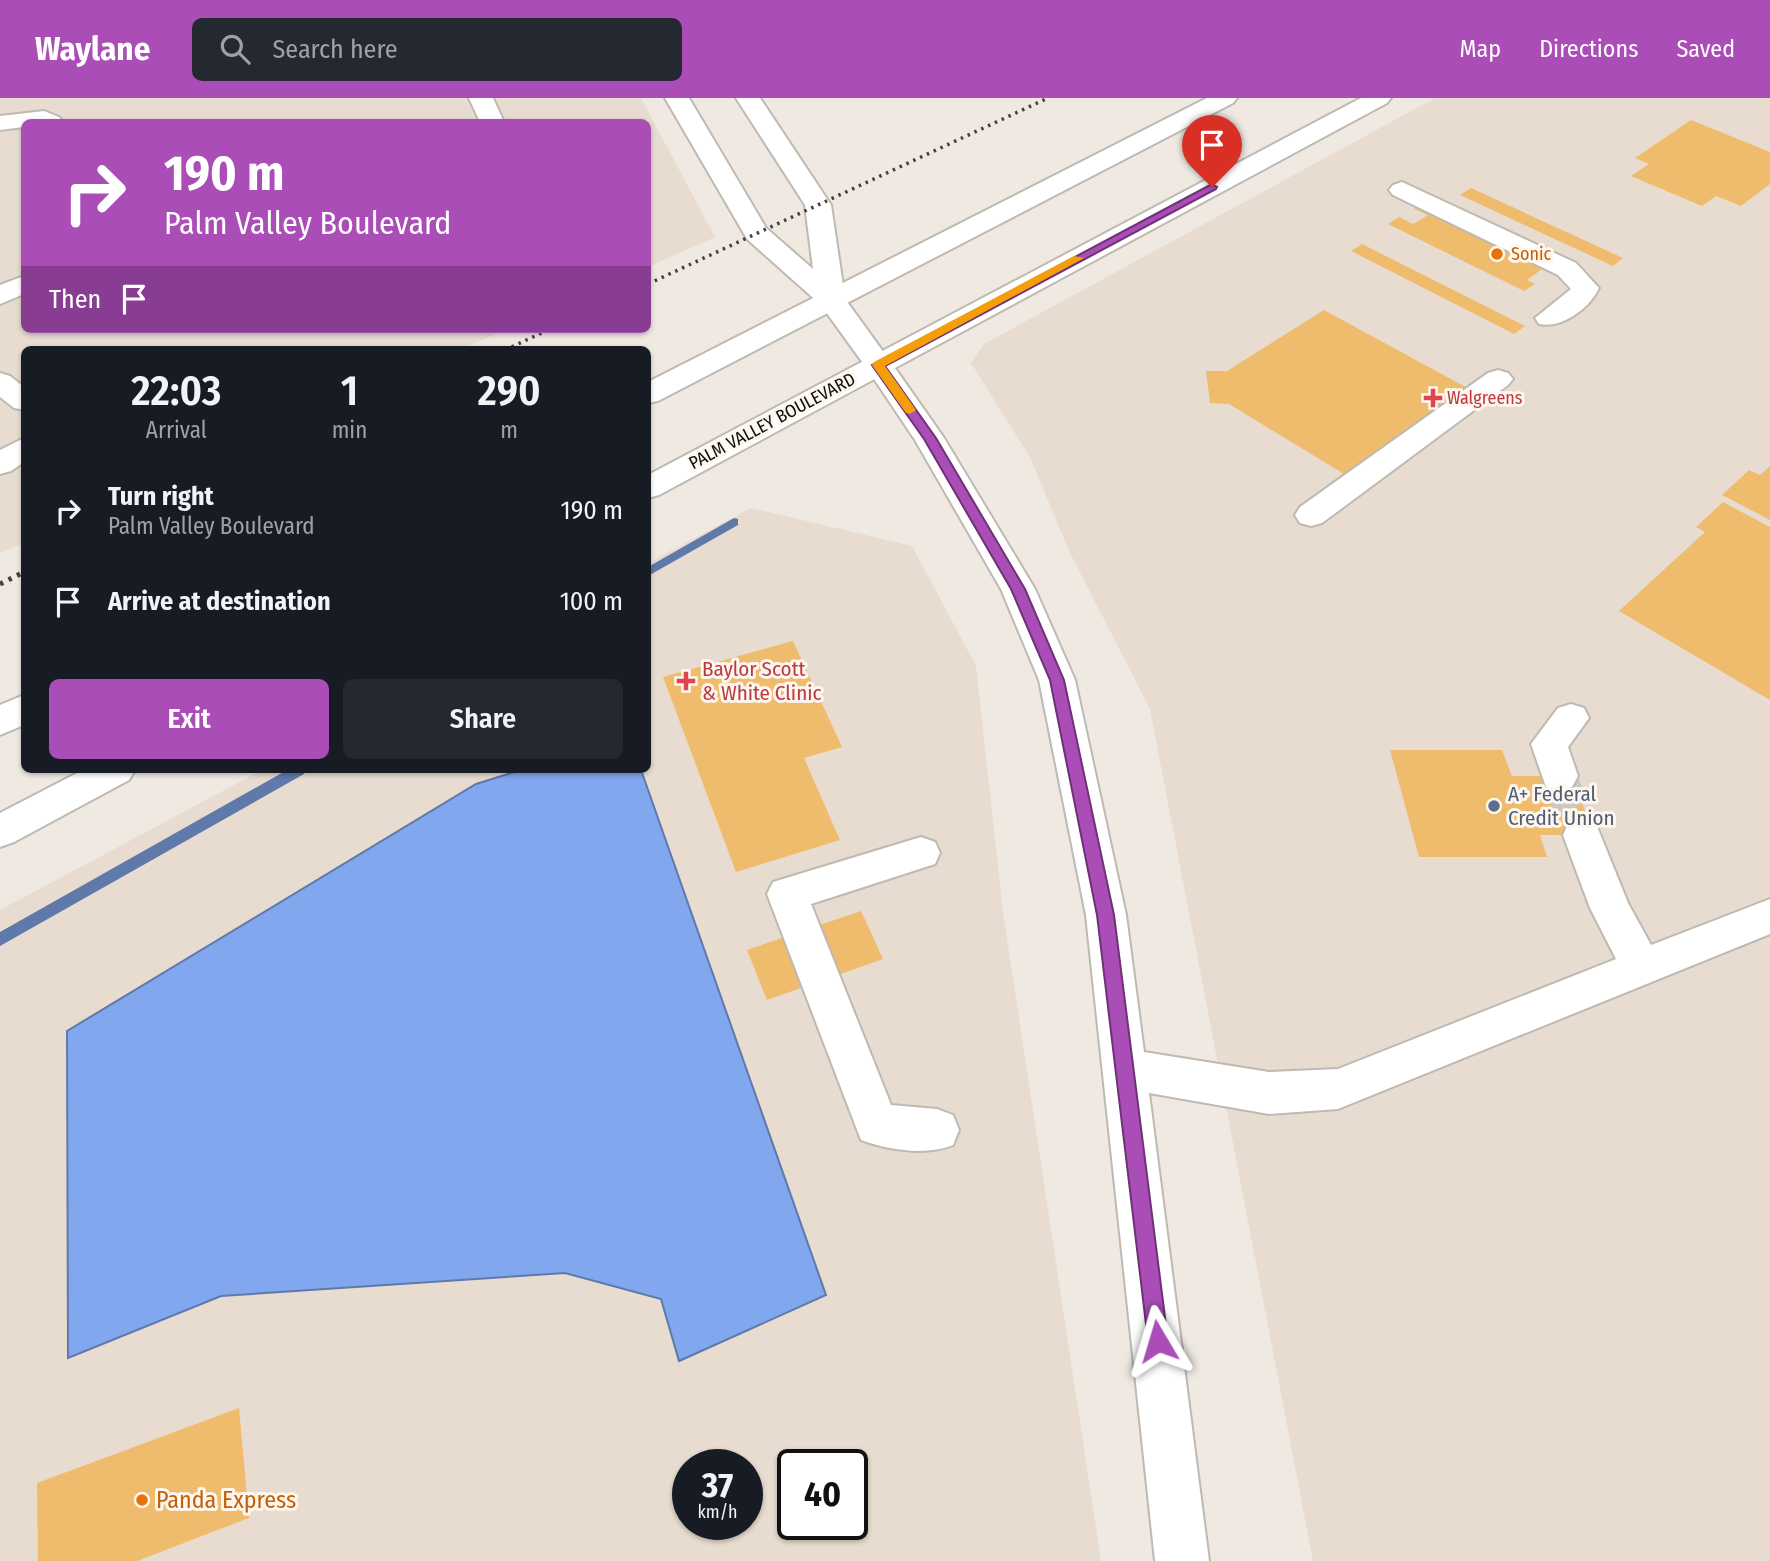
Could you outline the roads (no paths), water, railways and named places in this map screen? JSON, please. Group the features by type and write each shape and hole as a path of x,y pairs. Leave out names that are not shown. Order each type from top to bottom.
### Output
{"main road":[{"path":"481,98 491,119"},
{"path":"677,98 756,233 831,299 929,438 1018,589 1057,680 1106,915 1182,1561"},
{"path":"748,98 818,205 831,299"},
{"path":"651,392 1225,98"},
{"name":"PALM VALLEY BOULEVARD","path":"651,486 1379,98"},
{"path":"0,123 21,121"},
{"path":"1402,190 1567,269 1585,288 1581,297 1549,318"},
{"path":"0,296 21,286"},
{"path":"1311,515 1498,379"},
{"path":"0,382 21,399"},
{"path":"0,464 21,450"},
{"path":"0,721 21,710"},
{"path":"1559,776 1549,744 1571,718"},
{"path":"0,831 110,773"},
{"path":"1582,835 1610,908 1642,968"},
{"path":"921,853 787,894 877,1125 937,1130"},
{"path":"1125,1069 1269,1093 1338,1089 1770,916"}],"water":[{"path":"511,773 642,773 826,1295 679,1361 661,1299 565,1273 221,1296 68,1358 67,1031 476,784"}],"waterway":[{"path":"651,570 734,522"},
{"path":"0,940 294,773"}],"tunnel":[{"path":"1559,776 1582,835"}],"railway":[{"path":"651,283 1048,98"},
{"path":"514,346 541,333"},
{"path":"0,584 21,574"}],"place":[{"name":"Sonic","path":"1497,254"},
{"name":"Walgreens","path":"1433,398"},
{"name":"Baylor Scott & White Clinic","path":"686,681"},
{"name":"A+ Federal Credit Union","path":"1494,806"},
{"name":"Panda Express","path":"142,1500"}]}
